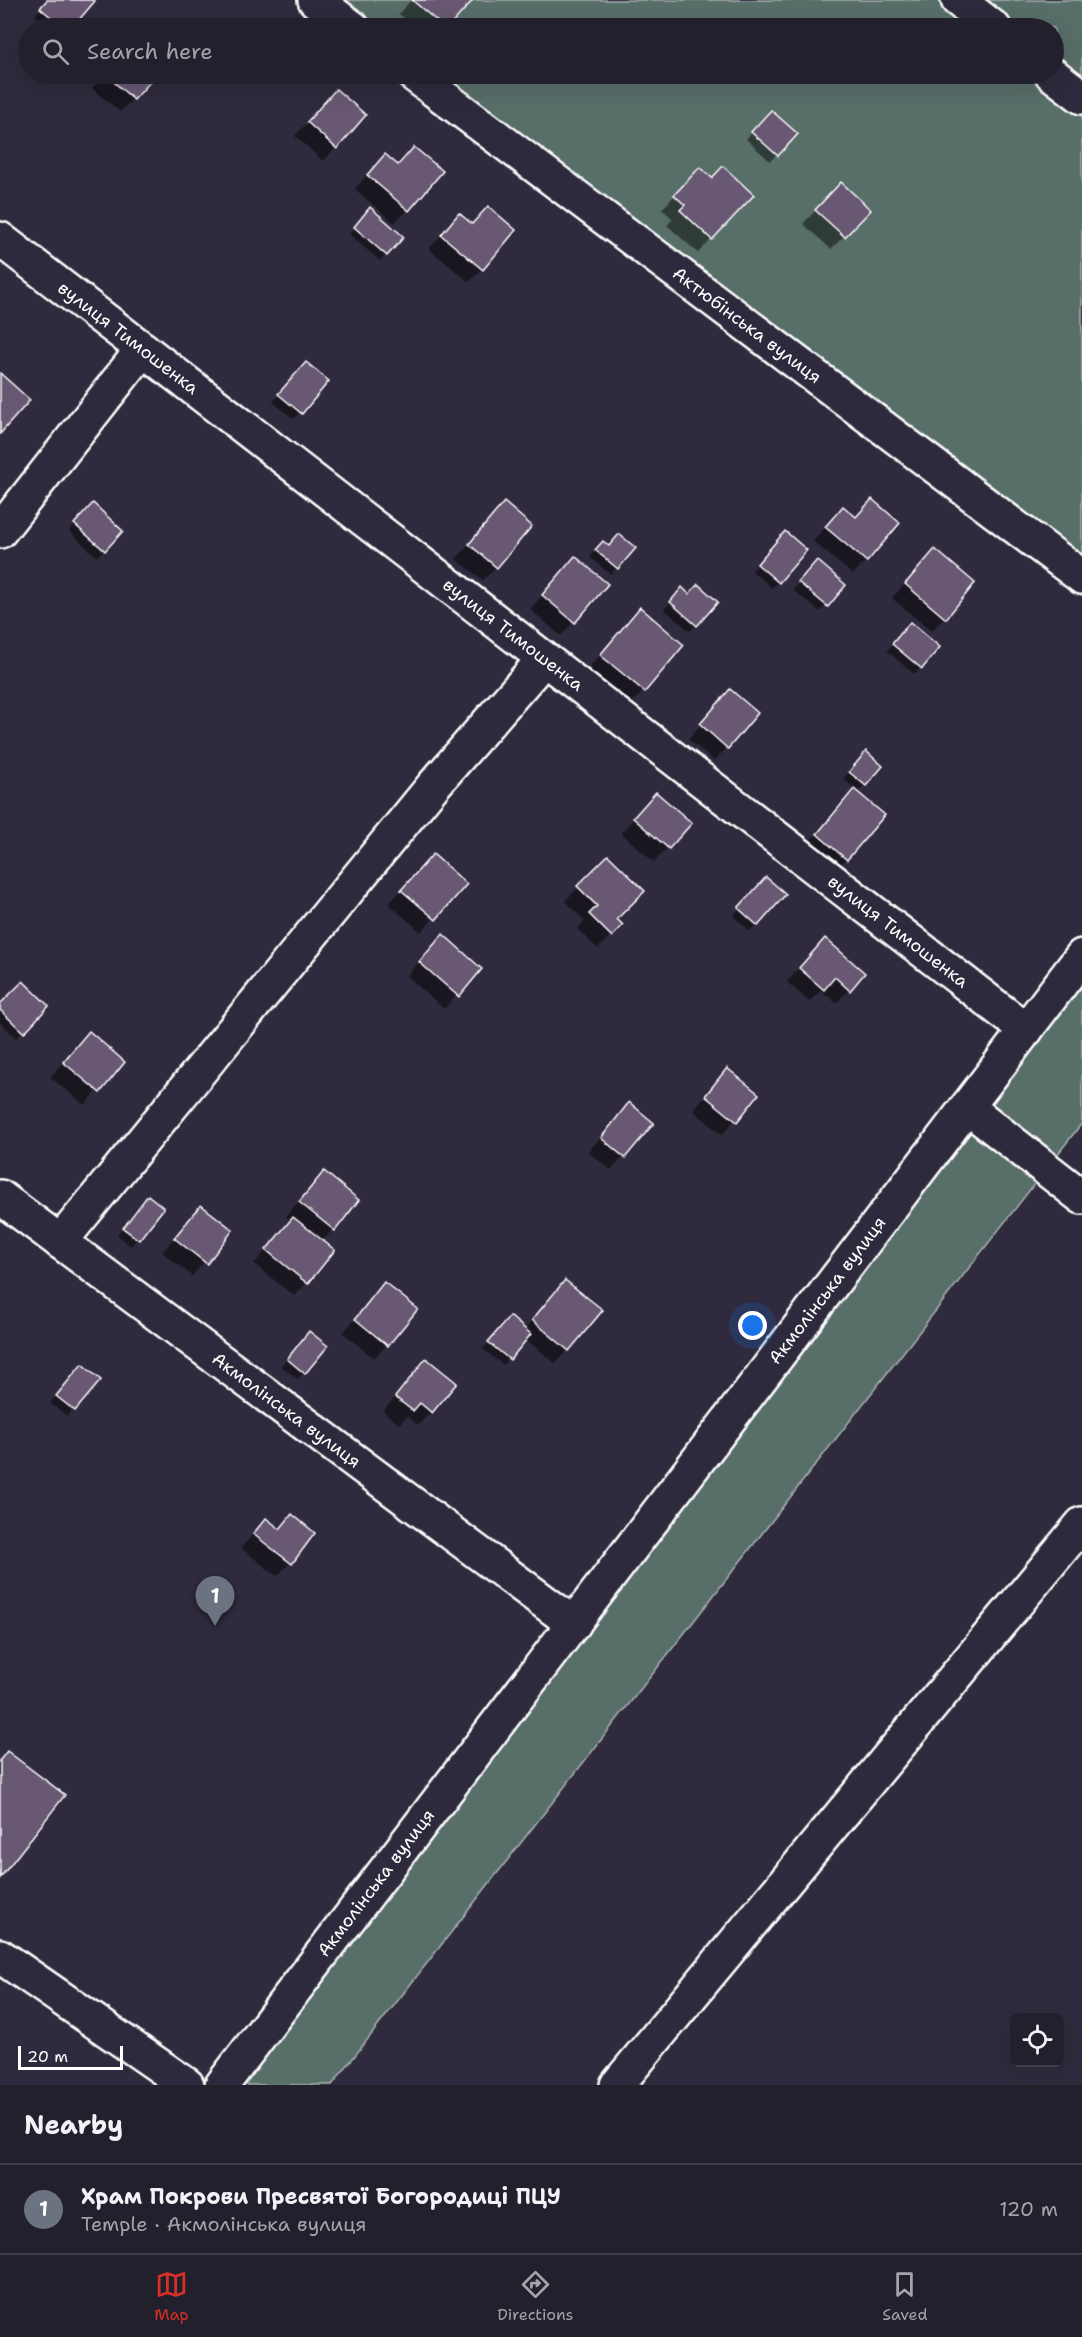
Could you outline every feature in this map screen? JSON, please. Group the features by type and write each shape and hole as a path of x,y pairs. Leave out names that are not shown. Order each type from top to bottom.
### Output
{"street":[{"path":"315,0 339,18"},
{"path":"957,0 981,18"},
{"path":"1064,83 1082,97"},
{"name":"Актюбінська вулиця","path":"426,84 1082,577"},
{"name":"вулиця Тимошенка","path":"0,239 1026,1030"},
{"path":"0,531 143,349"},
{"path":"60,1242 426,795 544,659"},
{"name":"Акмолінська вулиця","path":"222,2085 1082,956"},
{"path":"967,1107 1082,1197"},
{"name":"Акмолінська вулиця","path":"0,1197 574,1624"},
{"path":"617,2085 1082,1524"},
{"path":"0,1956 187,2085"}],"green space":[{"path":"315,0 1082,0 1082,577 426,84 1064,84 1064,18 339,18"},
{"path":"1082,956 1082,1123 332,2085 222,2085"}],"building":[{"path":"47,0 95,1 81,18 52,18 40,8"},
{"path":"412,0 473,0 457,18 433,18"},
{"path":"116,84 148,84 134,100"},
{"path":"336,89 366,115 337,149 307,122"},
{"path":"771,110 798,134 778,156 751,132"},
{"path":"414,147 443,171 409,211 367,175 385,154 398,165"},
{"path":"723,166 754,195 712,240 680,210 685,205 674,195 700,167 712,178"},
{"path":"841,182 871,210 845,237 815,210"},
{"path":"488,206 516,230 483,270 441,235 459,213 472,224"},
{"path":"370,207 404,237 387,256 354,227"},
{"path":"306,362 329,381 302,414 278,394"},
{"path":"0,373 30,400 0,434"},
{"path":"872,499 900,523 867,562 825,527 843,506 856,517"},
{"path":"504,502 532,526 497,568 469,544"},
{"path":"93,503 123,531 105,551 74,524"},
{"path":"785,531 807,550 779,583 757,564"},
{"path":"619,534 636,548 618,569 595,550 603,541 609,546"},
{"path":"935,549 975,583 946,619 905,584"},
{"path":"575,556 608,584 575,623 542,595"},
{"path":"817,560 846,585 828,607 798,582"},
{"path":"698,584 718,602 697,626 670,602 682,587 689,594"},
{"path":"640,607 684,645 645,692 600,655"},
{"path":"910,622 940,647 922,669 892,644"},
{"path":"730,689 758,713 728,749 700,724"},
{"path":"866,751 883,766 866,786 849,772"},
{"path":"854,789 885,815 847,860 817,834"},
{"path":"656,792 692,823 669,849 633,818"},
{"path":"433,854 467,884 436,920 401,890"},
{"path":"608,855 645,891 617,919 623,925 612,937 589,914 597,906 577,886"},
{"path":"766,877 786,894 758,926 738,908"},
{"path":"443,934 482,969 459,997 419,962"},
{"path":"825,938 865,973 850,991 835,977 824,990 799,968"},
{"path":"23,981 49,1006 24,1033 0,1010 0,1004"},
{"path":"89,1031 125,1062 100,1093 63,1062"},
{"path":"727,1068 759,1094 737,1122 705,1096"},
{"path":"629,1102 654,1123 625,1158 601,1138"},
{"path":"324,1171 359,1200 335,1231 299,1202"},
{"path":"148,1195 164,1208 139,1240 123,1228"},
{"path":"201,1205 233,1230 207,1264 174,1238"},
{"path":"293,1217 335,1250 308,1284 266,1250"},
{"path":"565,1280 603,1310 569,1351 532,1320"},
{"path":"384,1282 418,1309 388,1346 355,1319"},
{"path":"510,1316 531,1334 510,1360 488,1342"},
{"path":"309,1331 328,1346 305,1374 287,1359"},
{"path":"426,1358 457,1383 432,1413 420,1403 413,1411 395,1397"},
{"path":"82,1364 101,1380 75,1411 56,1396"},
{"path":"292,1514 315,1533 292,1564 253,1534 266,1518 280,1529"},
{"path":"7,1751 65,1795 0,1878 0,1760"}],"place":[{"name":"Храм Покрови Пресвятої Богородиці ПЦУ","path":"215,1626"}]}
